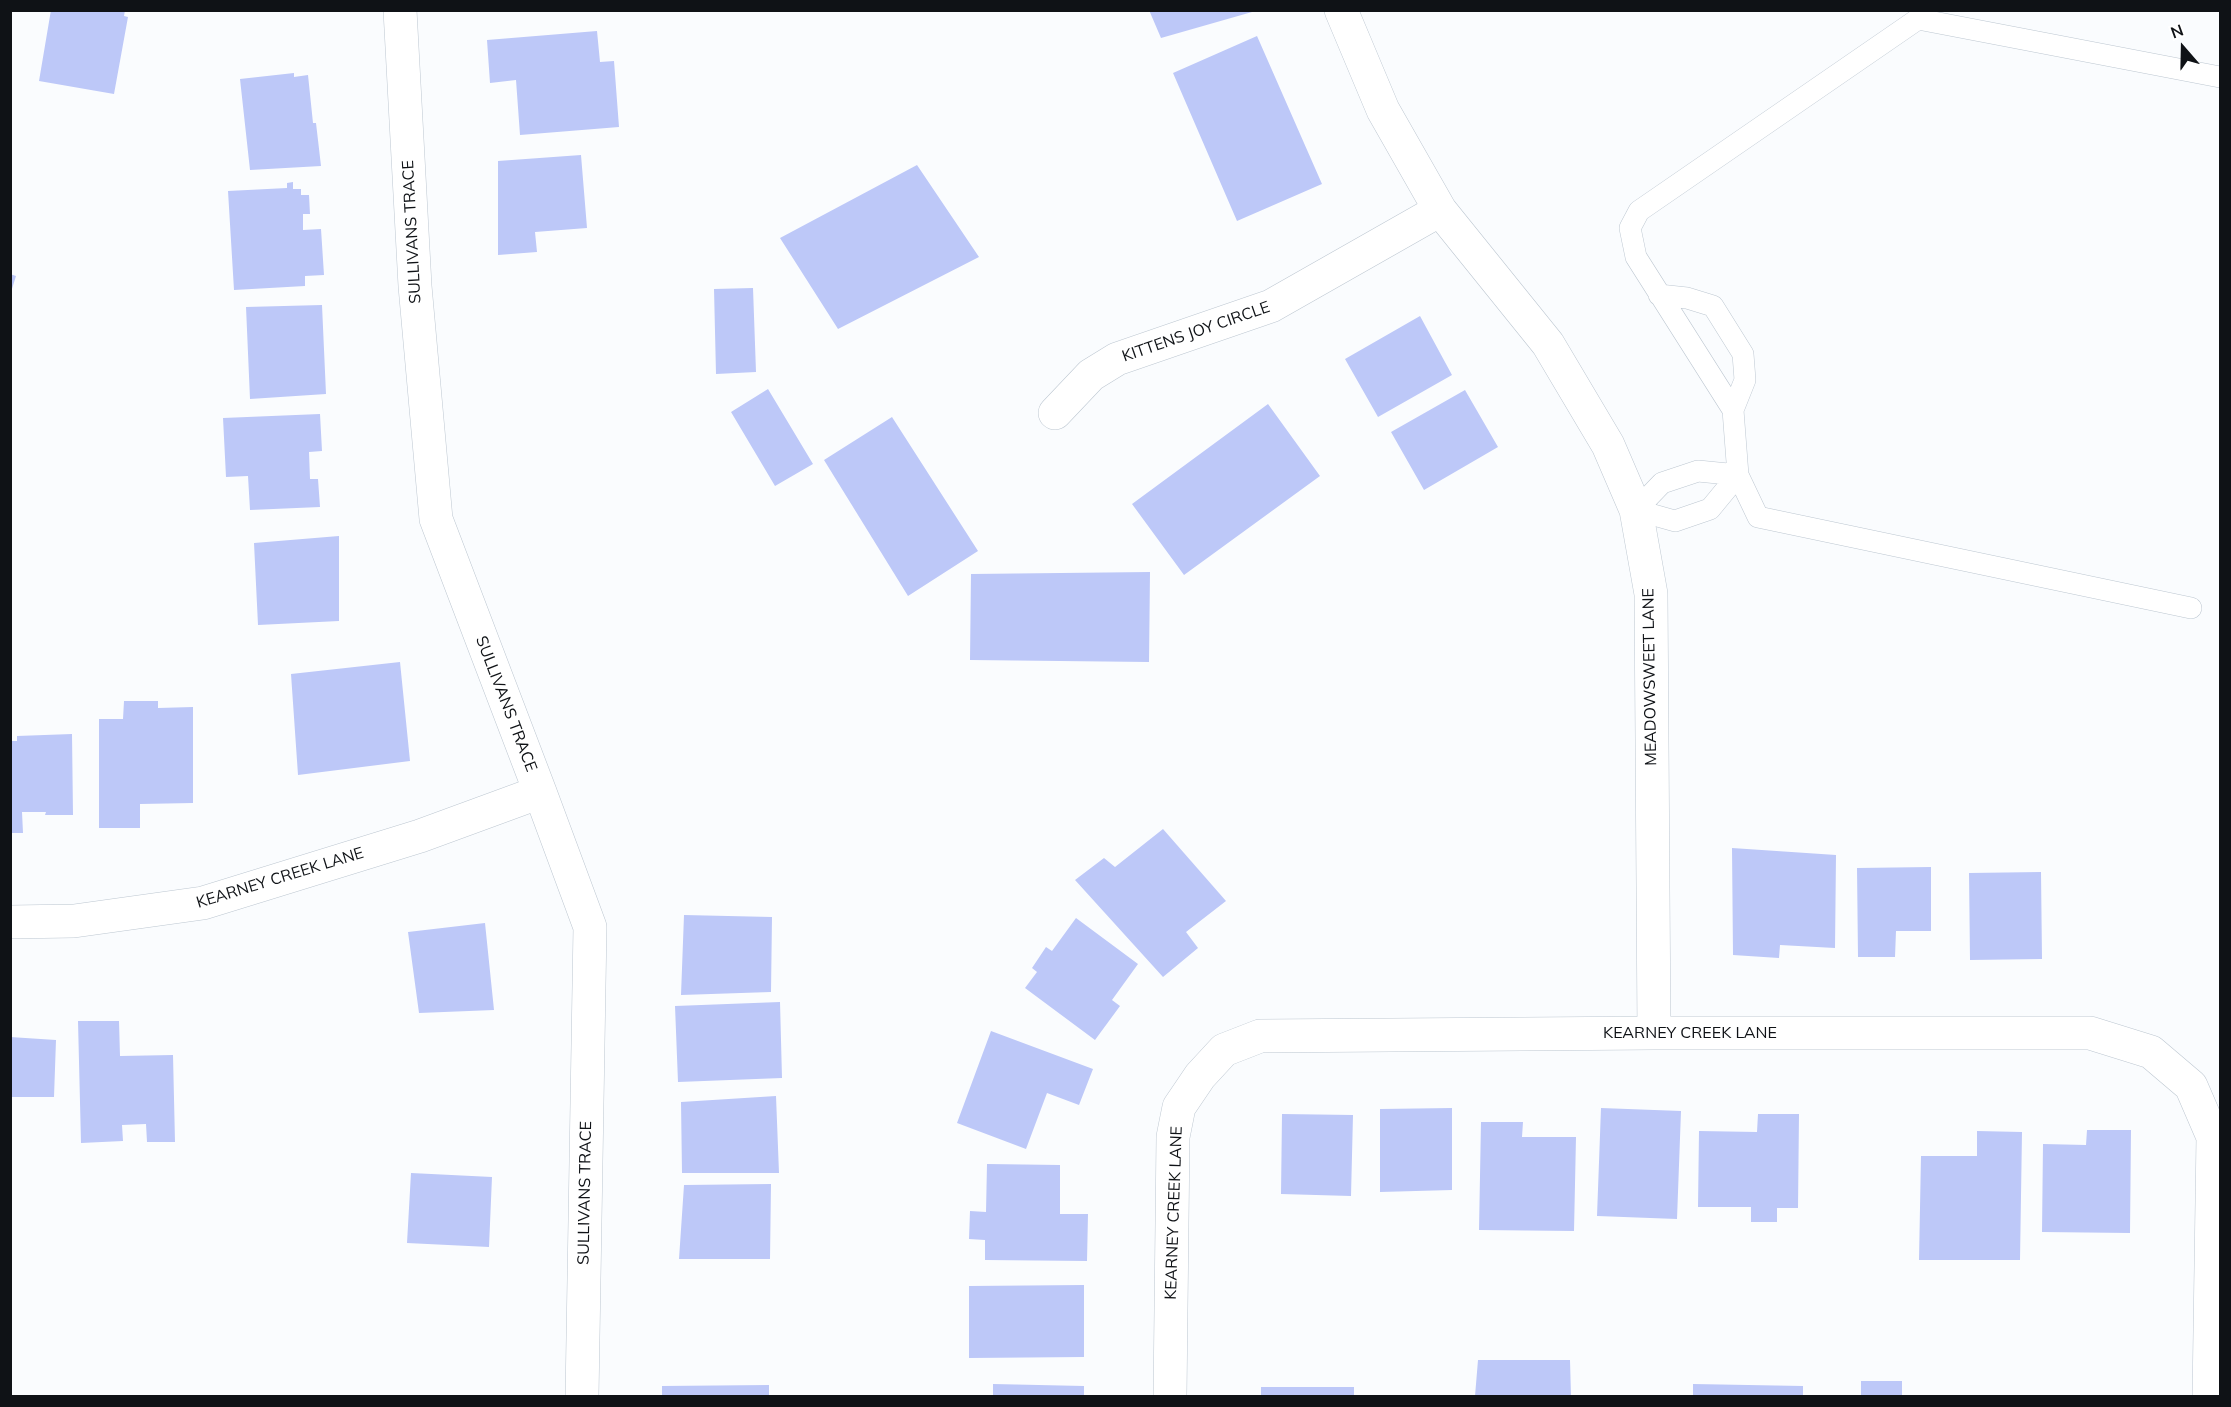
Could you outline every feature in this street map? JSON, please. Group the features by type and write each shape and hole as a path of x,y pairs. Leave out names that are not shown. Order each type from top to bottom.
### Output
{"street":[{"name":"SULLIVANS TRACE","path":"400,10 415,286 436,519 590,927 582,1396"},
{"name":"MEADOWSWEET LANE","path":"1341,10 1383,110 1440,210 1548,344 1608,445 1636,510 1651,594 1654,1033"},
{"name":"KITTENS JOY CIRCLE","path":"1055,413 1091,375 1117,359 1271,306 1440,210"},
{"name":"KEARNEY CREEK LANE","path":"10,922 74,921 203,903 420,836 540,792"},
{"name":"KEARNEY CREEK LANE","path":"1170,1396 1173,1137 1179,1107 1200,1076 1224,1050 1260,1036 1654,1033 2090,1034 2151,1052 2191,1086 2213,1137 2209,1396"}],"lane":[{"path":"1733,410 1636,257 1630,228 1639,211 1918,19 2220,77"},
{"path":"1659,295 1687,298 1713,306 1743,354 1745,380 1733,410 1738,475 1758,517 2192,608"},
{"path":"1698,471 1738,475 1710,509 1675,521 1636,510 1662,483 1698,471"}],"building":[{"path":"51,10 125,10 124,16 128,17 114,94 39,81"},
{"path":"1149,10 1251,10 1252,12 1161,38"},
{"path":"597,31 600,62 614,61 619,127 520,135 516,80 490,83 487,40"},
{"path":"1257,36 1322,184 1237,221 1173,73"},
{"path":"294,73 294,77 308,75 313,123 316,123 321,166 250,170 240,79"},
{"path":"581,155 587,228 535,232 537,252 498,255 498,161"},
{"path":"917,165 979,257 838,329 780,238"},
{"path":"293,182 293,189 301,189 301,195 309,195 310,214 303,214 303,230 321,229 324,275 305,276 305,286 234,290 228,191 287,188 287,183"},
{"path":"10,274 16,276 11,292 10,292"},
{"path":"753,288 756,372 716,374 714,289"},
{"path":"322,305 326,394 250,399 246,307"},
{"path":"1420,316 1452,375 1378,417 1345,359"},
{"path":"768,389 813,464 775,486 731,412"},
{"path":"1465,390 1498,447 1424,490 1391,432"},
{"path":"1268,404 1320,476 1184,575 1132,504"},
{"path":"320,414 322,451 309,452 310,479 318,479 320,507 250,510 248,476 226,477 223,418"},
{"path":"892,417 978,551 908,596 824,460"},
{"path":"339,536 339,621 258,625 254,543"},
{"path":"1150,572 1149,662 970,660 971,574"},
{"path":"400,662 410,761 298,775 291,674"},
{"path":"124,701 158,701 158,708 193,707 193,803 140,804 140,828 99,828 99,719 123,719"},
{"path":"72,734 73,815 22,812 23,833 10,833 10,741 17,741 17,736"},
{"path":"1163,829 1226,901 1186,932 1198,948 1163,977 1075,880 1104,858 1115,867"},
{"path":"1732,848 1836,855 1835,948 1780,945 1779,958 1733,955"},
{"path":"1931,867 1931,931 1896,931 1895,957 1858,957 1857,868"},
{"path":"2041,872 2042,959 1970,960 1969,873"},
{"path":"684,915 772,917 771,992 681,995"},
{"path":"1076,918 1138,964 1112,1000 1120,1006 1095,1040 1025,988 1037,972 1032,968 1046,947 1052,951"},
{"path":"485,923 494,1010 419,1013 408,932"},
{"path":"780,1002 782,1078 678,1082 675,1006"},
{"path":"78,1021 119,1021 120,1056 173,1055 175,1142 147,1142 146,1124 122,1125 123,1141 81,1143"},
{"path":"991,1031 1093,1069 1079,1105 1047,1093 1026,1149 957,1123"},
{"path":"10,1037 56,1040 54,1097 10,1097"},
{"path":"776,1096 779,1173 682,1173 681,1102"},
{"path":"1452,1108 1452,1190 1380,1192 1380,1109"},
{"path":"1601,1108 1681,1111 1677,1219 1597,1216"},
{"path":"1282,1114 1353,1115 1351,1196 1281,1194"},
{"path":"1758,1114 1799,1114 1798,1208 1777,1208 1777,1222 1751,1222 1751,1207 1698,1207 1699,1131 1757,1132"},
{"path":"1481,1122 1523,1122 1522,1137 1576,1137 1574,1231 1479,1230"},
{"path":"2087,1130 2131,1130 2130,1233 2042,1232 2043,1144 2086,1145"},
{"path":"1977,1131 2022,1132 2020,1260 1919,1260 1921,1156 1977,1156"},
{"path":"987,1164 1060,1165 1060,1214 1088,1214 1087,1261 985,1260 985,1240 969,1239 970,1211 986,1212"},
{"path":"411,1173 492,1177 489,1247 407,1243"},
{"path":"771,1184 770,1259 679,1259 684,1185"},
{"path":"1084,1285 1084,1357 969,1358 969,1286"},
{"path":"1478,1360 1570,1360 1571,1396 1475,1396"},
{"path":"1861,1381 1902,1381 1902,1396 1861,1396"},
{"path":"993,1384 1084,1386 1084,1396 993,1396"},
{"path":"1693,1384 1803,1386 1803,1396 1693,1396"},
{"path":"769,1385 769,1396 662,1396 662,1386"},
{"path":"1261,1387 1354,1387 1354,1396 1261,1396"}]}
